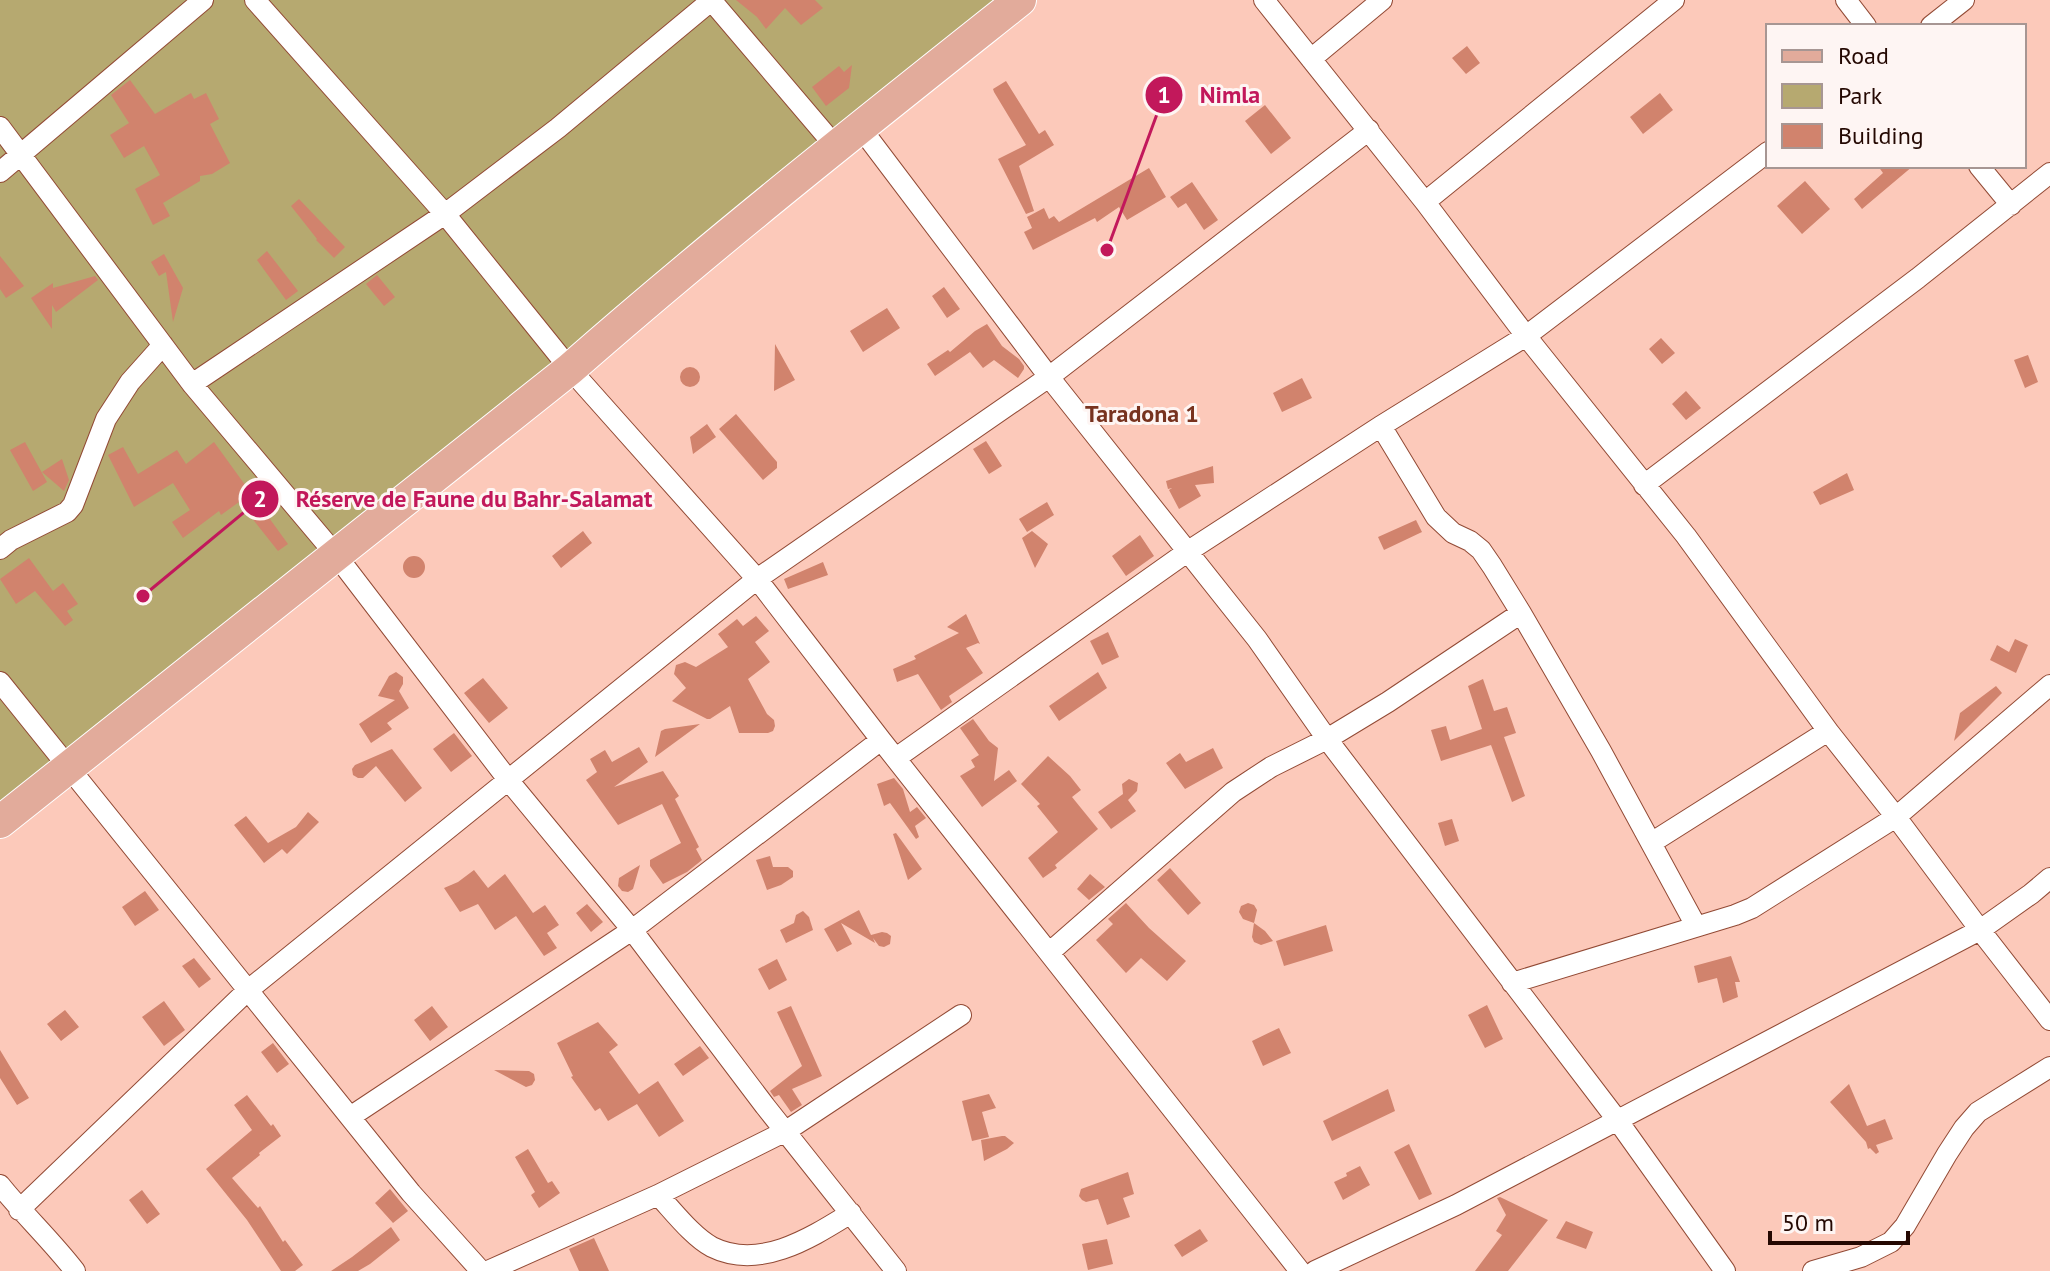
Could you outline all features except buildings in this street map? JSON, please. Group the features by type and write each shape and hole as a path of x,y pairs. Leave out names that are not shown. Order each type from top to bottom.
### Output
{"main road":[{"path":"0,822 570,369 1013,2"}],"street":[{"path":"0,172 203,0"},
{"path":"255,0 445,214 570,369 757,579 1300,1271"},
{"path":"192,384 445,214 558,128 711,0 848,137 1049,377 1257,639 1327,739 1618,1121 1725,1271"},
{"path":"1264,0 1686,536 1828,731 2050,1020"},
{"path":"1311,59 1382,0"},
{"path":"1425,202 1674,0"},
{"path":"1846,0 1864,24"},
{"path":"1934,24 1964,0"},
{"path":"0,127 192,384 336,555 509,781 632,930 896,1271"},
{"path":"19,1210 247,991 757,579 1049,377 1369,130"},
{"path":"896,758 1187,552 1526,336 1766,154"},
{"path":"1981,168 2011,205"},
{"path":"1644,485 1918,278 2050,173"},
{"path":"0,549 11,540 67,512 73,505 106,419 130,382 163,345"},
{"path":"1381,426 1436,517 1453,533 1481,550 1521,613 1601,751 1696,926"},
{"path":"1050,952 1233,792 1271,767 1327,739 1388,702 1521,613"},
{"path":"0,682 411,1193 481,1271"},
{"path":"1512,983 1752,908 1896,817 2050,685"},
{"path":"1651,843 1828,731"},
{"path":"350,1117 632,930 881,740"},
{"path":"1315,1271 1456,1205 1980,930 2050,878"},
{"path":"488,1271 658,1195 786,1131 961,1015"},
{"path":"1813,1271 1861,1257 1891,1242 1905,1226 1947,1154 1978,1112 2050,1067"},
{"path":"0,1185 75,1271"},
{"path":"658,1195 711,1246 742,1255 782,1250 812,1237 851,1213"}],"green space":[{"path":"0,0 1020,0 0,822"}],"place":[{"name":"Nimla","path":"1107,250"},
{"name":"Réserve de Faune du Bahr-Salamat","path":"143,596"}],"district":[{"name":"Taradona 1","path":"1142,414"}]}
